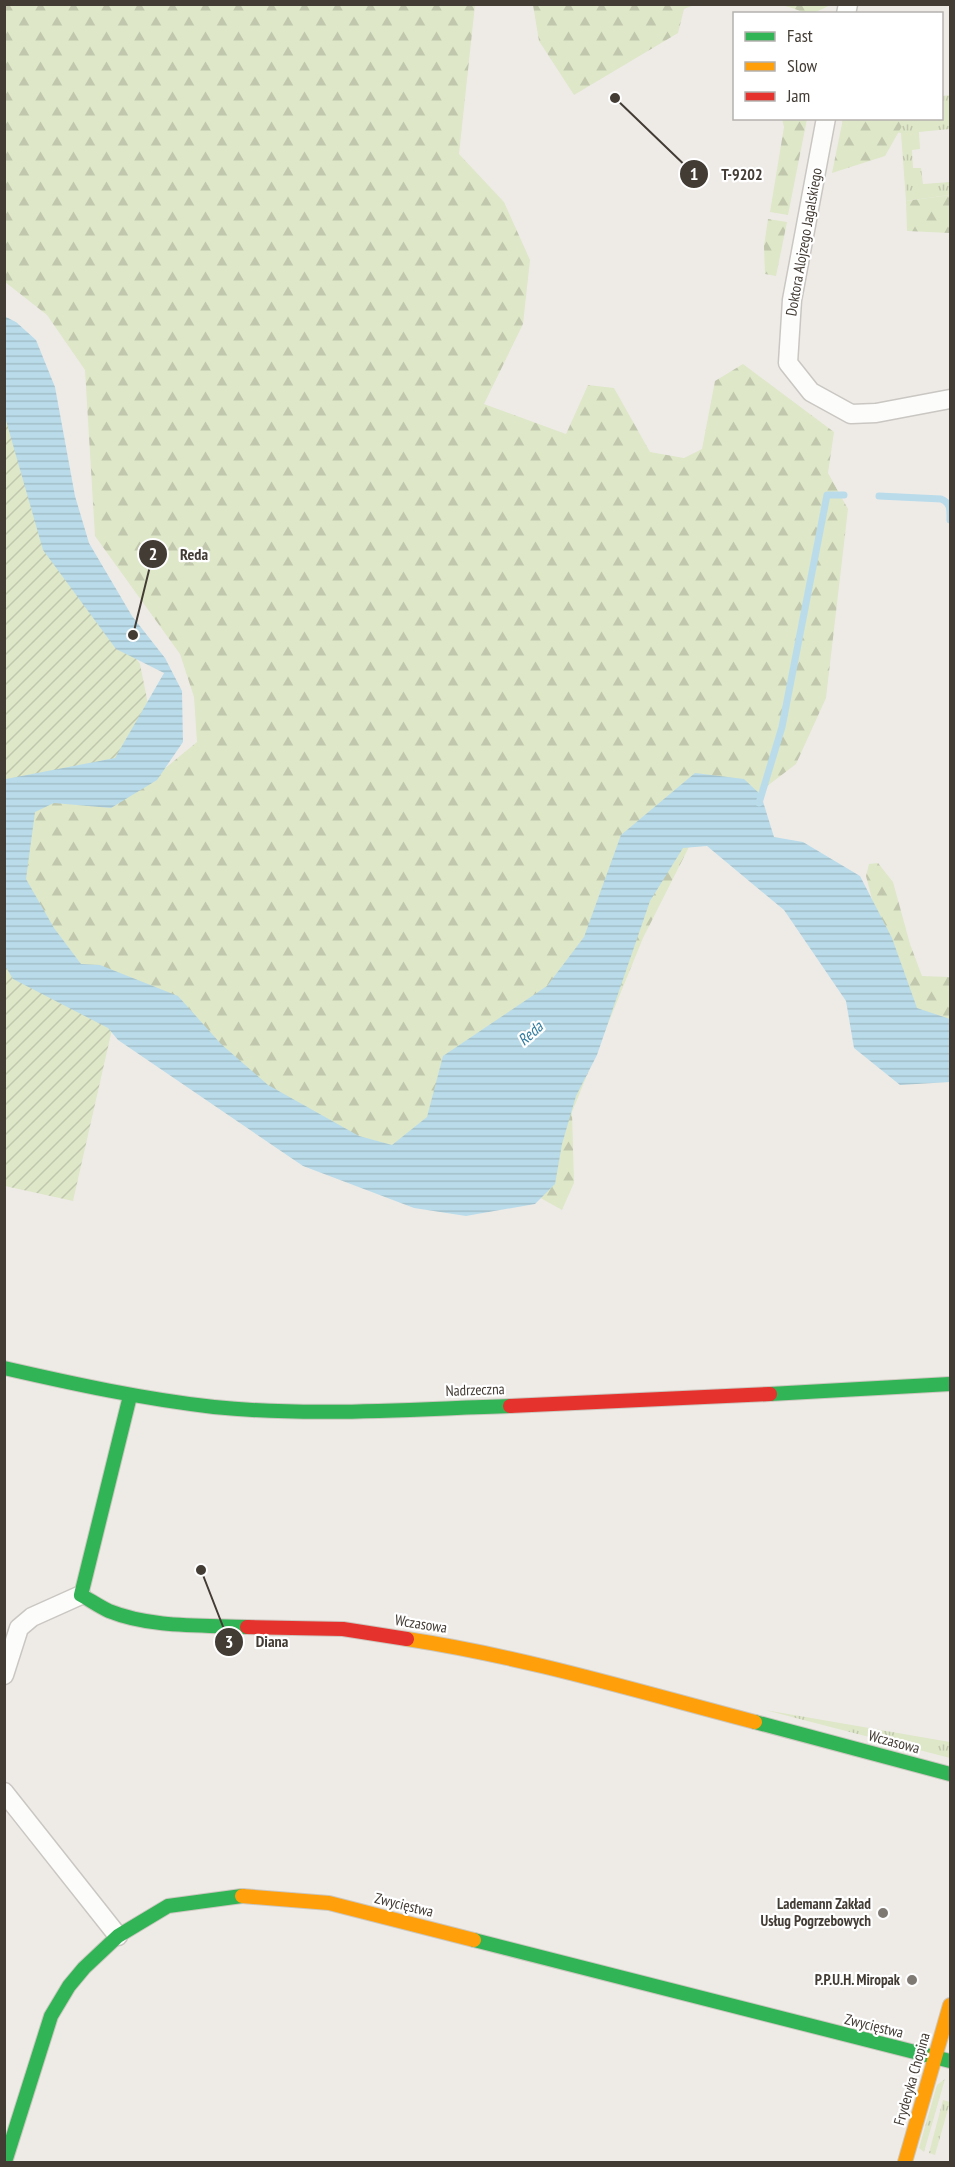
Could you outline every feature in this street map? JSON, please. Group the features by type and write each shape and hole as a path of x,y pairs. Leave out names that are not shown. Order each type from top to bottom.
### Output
{"street":[{"name":"Doktora Alojzego Jagalskiego","path":"826,120 792,300 788,363 811,392 851,414 876,413 951,399"},
{"name":"Nadrzeczna","path":"4,1368 130,1396 216,1407 320,1412 591,1403 951,1384"},
{"path":"4,1675 20,1628 32,1617 81,1595 130,1396"},
{"name":"Wczasowa","path":"81,1595 109,1611 141,1620 189,1625 343,1629 446,1645 538,1665 951,1774"},
{"path":"4,1792 118,1936"},
{"name":"Zwycięstwa","path":"5,2163 51,2016 69,1986 84,1968 118,1936 168,1906 246,1895 329,1903 951,2061"},
{"name":"Fryderyka Chopina","path":"905,2163 951,2005"}],"green space":[{"path":"533,4 694,5 684,9 678,33 574,95 539,41"},
{"path":"4,5 475,5 459,154 504,202 530,260 523,324 484,404 566,434 588,385 614,388 650,452 684,458 702,449 715,381 743,364 834,432 828,473 848,509 826,698 796,764 690,845 643,938 572,1112 574,1183 562,1210 439,1141 398,1165 53,961 11,882 32,798 158,774 197,742 194,697 180,654 95,536 85,370 47,315 5,282"},
{"path":"781,5 830,5 815,12 805,12"},
{"path":"950,95 950,129 919,132 920,149 912,150 913,168 921,168 923,184 950,182 950,195 906,201 901,133 842,122 842,120 943,120 943,96"},
{"path":"782,120 807,120 788,215 770,212 784,127"},
{"path":"843,120 905,120 885,156 832,173"},
{"path":"950,195 950,233 907,231 906,201"},
{"path":"768,219 787,222 776,276 765,274 764,246"},
{"path":"4,356 47,537 140,664 153,729 137,758 4,812"},
{"path":"878,863 893,882 910,944 922,976 950,977 950,1023 911,1009 894,985 866,876 869,864"},
{"path":"4,946 113,1025 73,1201 5,1186"},
{"path":"765,1710 950,1742 950,1758"},
{"path":"945,2079 924,2152 919,2148 937,2085"},
{"path":"943,2100 950,2102 935,2155 929,2153"}],"water":[{"path":"4,316 16,322 36,340 55,387 75,496 89,543 132,616 165,658 182,691 183,742 157,780 111,808 54,803 35,812 26,879 54,928 81,964 100,965 178,996 221,1044 268,1085 359,1136 392,1145 427,1117 443,1056 547,986 584,937 621,835 695,773 744,779 761,795 774,837 803,842 860,876 892,938 917,1008 950,1019 950,1082 900,1085 854,1048 846,1001 784,910 707,846 683,848 650,901 597,1055 576,1096 562,1144 555,1184 535,1204 466,1216 414,1208 303,1166 118,1040 108,1028 13,979 4,964 6,779 115,758 164,673 116,649 43,550 5,417"}],"waterway":[{"path":"759,803 782,727 827,495 844,495"},
{"path":"879,496 941,499 948,505 950,520"}],"traffic: fast":[{"path":"4,1368 187,1404 251,1410 362,1411 510,1406"},
{"path":"770,1394 950,1384"},
{"path":"130,1396 81,1595 109,1611 142,1620 177,1625 247,1627"},
{"path":"755,1722 950,1774"},
{"path":"5,2162 51,2016 69,1986 84,1968 118,1936 168,1906 242,1896"},
{"path":"474,1940 950,2061"}],"traffic: slow":[{"path":"407,1639 539,1665 755,1722"},
{"path":"242,1896 329,1903 474,1940"},
{"path":"905,2162 950,2005"}],"traffic: jam":[{"path":"510,1406 770,1394"},
{"path":"247,1627 343,1629 407,1639"}],"place":[{"name":"T-9202","path":"615,98"},
{"name":"Reda","path":"133,635"},
{"name":"Diana","path":"201,1570"},
{"name":"Lademann Zakład Usług Pogrzebowych","path":"883,1913"},
{"name":"P.P.U.H. Miropak","path":"912,1980"}]}
